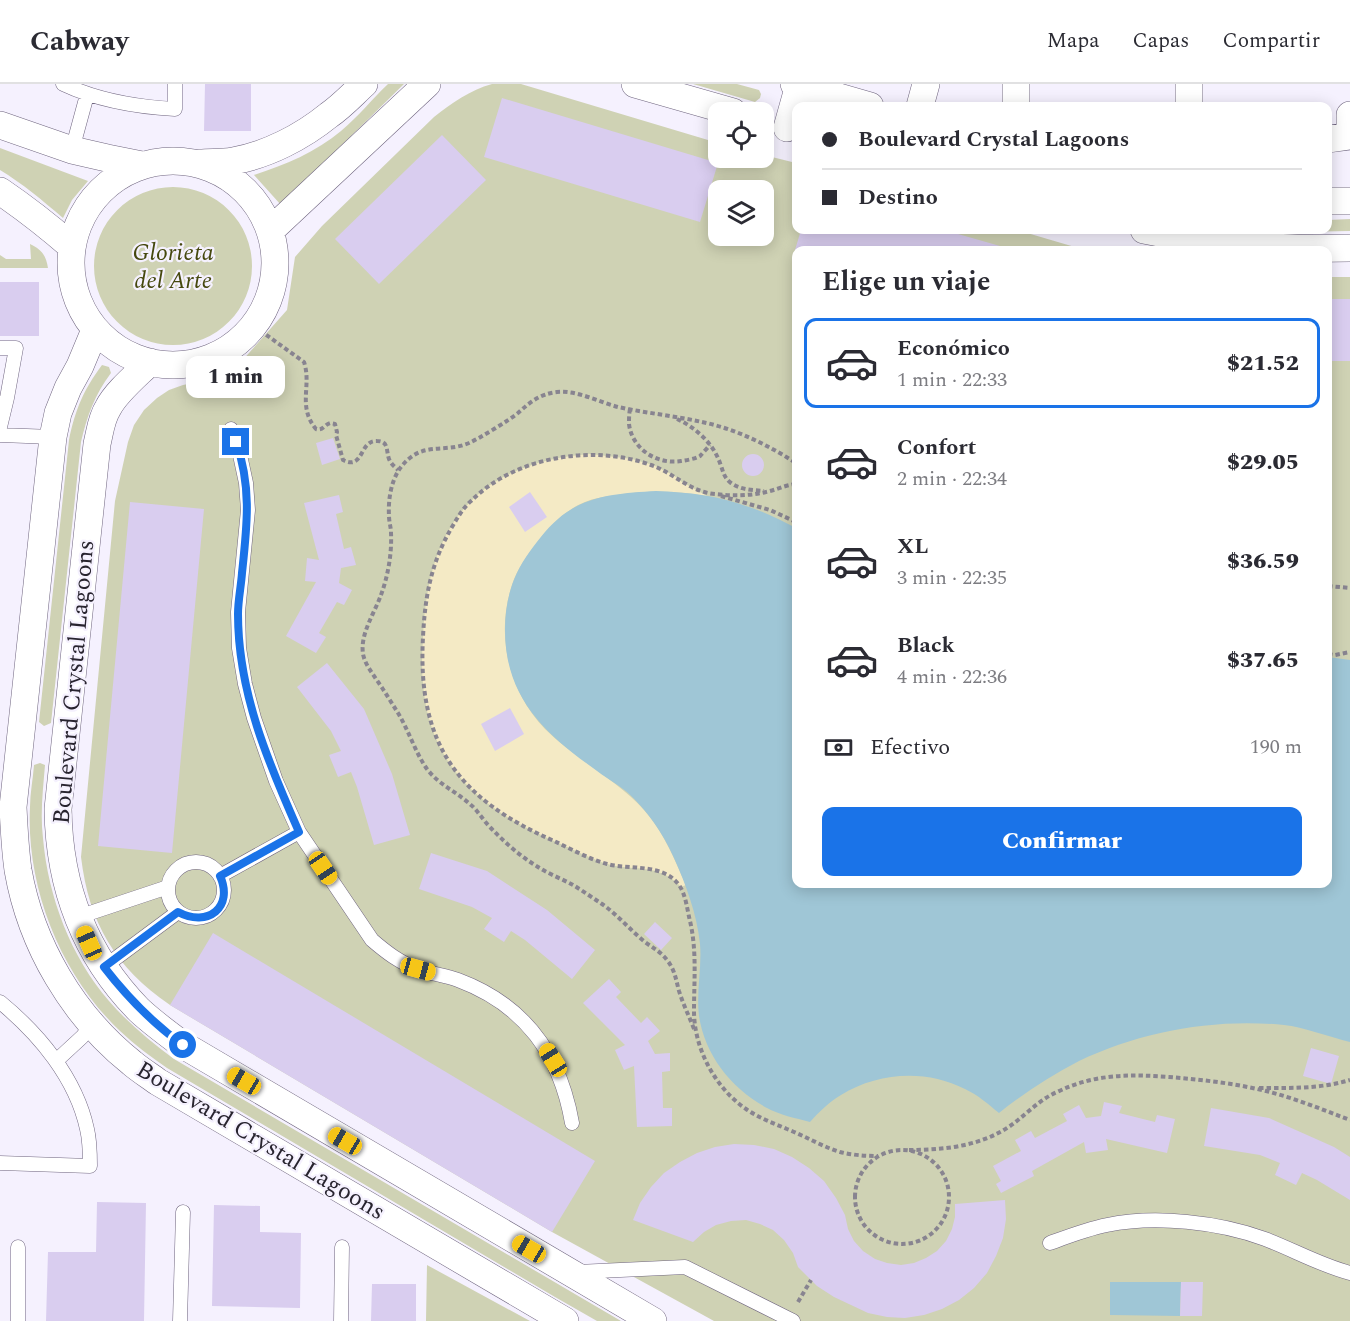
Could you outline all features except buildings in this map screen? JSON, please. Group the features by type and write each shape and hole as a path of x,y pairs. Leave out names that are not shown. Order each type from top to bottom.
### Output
{"street":[{"path":"196,163 234,180 250,194 262,211 271,230 276,257 274,284 265,309 254,326 228,349 204,361 177,365 150,362 119,350 94,330 82,311 74,290 70,268 71,246 84,211 109,183 142,165 169,160 196,163 231,162 278,147 330,115 364,84"},
{"path":"271,230 427,84"},
{"path":"635,84 708,105"},
{"path":"921,102 926,84"},
{"path":"1016,84 1016,102"},
{"path":"1188,102 1189,84"},
{"path":"782,127 797,85 856,102"},
{"path":"1332,138 1350,136 1350,115"},
{"path":"0,125 72,150 142,165"},
{"path":"0,191 46,224 71,246"},
{"path":"1332,201 1350,201"},
{"path":"1165,234 1264,246"},
{"path":"1332,248 1350,248"},
{"name":"Boulevard Crystal Lagoons","path":"94,330 58,413 53,437 16,753 14,840 18,872 36,934 66,991 92,1025 132,1063 158,1082 565,1321"},
{"name":"Boulevard Crystal Lagoons","path":"150,362 108,407 97,444 58,808 59,836 69,891 89,943 104,967 140,1010 183,1045 653,1321"},
{"path":"16,753 65,747"}],"lane":[{"path":"63,84 87,95 119,103 175,109 175,84"},
{"path":"72,150 87,95"},
{"path":"0,348 16,348 0,427"},
{"path":"231,429 246,483 248,510 238,612 239,648 245,684 276,781 299,832 372,940 379,946 418,969 456,979 495,997 528,1025 553,1060 562,1081 572,1123"},
{"path":"0,435 53,437"},
{"path":"220,876 299,832"},
{"path":"191,862 209,864 217,870 220,876 225,886 225,896 221,905 206,917 196,919 187,917 178,912 168,897 170,878 182,865 191,862"},
{"path":"78,917 168,887"},
{"path":"104,967 178,912"},
{"path":"0,1002 31,1030 56,1061 74,1092 83,1112 87,1130 90,1166 0,1163"},
{"path":"56,1061 92,1025"},
{"path":"180,1321 183,1212"},
{"path":"1050,1243 1107,1225 1168,1221 1193,1223 1244,1233 1266,1240 1337,1270 1350,1273"},
{"path":"18,1247 18,1321"},
{"path":"341,1321 342,1247"},
{"path":"569,1273 685,1267 794,1321"}],"path":[{"path":"254,326 304,362 308,417 316,429 323,429 326,424 335,424 343,460 352,463 357,461 369,443 384,442 388,447 389,460 398,470"},
{"path":"792,461 766,445 703,422 630,409 569,392 557,392 534,399 516,414 471,442 459,446 435,448 413,456 398,470 392,484 389,500 391,533 387,575 365,633 363,657 405,725 428,771 439,782 458,793 474,807 488,825 521,855 604,906 663,955 674,971 705,1058 720,1084 734,1100 761,1118 840,1152 878,1156 892,1151 934,1150 981,1140 1002,1131 1056,1092 1111,1076 1136,1075 1250,1087 1295,1088 1318,1087 1350,1080"},
{"path":"630,409 629,423 632,436 639,447 656,459 676,462 688,460 699,456 710,445"},
{"path":"670,417 704,437 720,462 724,477 730,483 738,488 772,491"},
{"path":"696,1032 693,934 681,887 674,880 656,870 618,867 534,833 501,814 456,773 444,755 428,712 422,653 424,606 435,561 444,540 463,509 488,486 544,461 590,454 632,459 653,465 692,488 770,510 792,520"},
{"path":"714,494 755,495 792,484"},
{"path":"1332,586 1350,588"},
{"path":"1332,655 1350,652"},
{"path":"1250,1087 1310,1104 1350,1120"},
{"path":"878,1156 866,1167 858,1179 855,1195 856,1210 863,1225 874,1236 888,1243 912,1244 933,1234 943,1222 949,1207 950,1192 946,1177 937,1164 924,1155 909,1150"}],"green space":[{"path":"388,84 404,84 281,205 254,175 300,157 331,139"},
{"path":"492,84 521,84 708,140 708,168 774,168 774,158 792,162 792,234 1031,234 1071,246 792,246 792,888 1332,888 1332,277 1350,277 1350,1321 714,1321 552,1232 170,1005 134,975 120,959 98,923 85,881 81,857 115,501 134,425 144,410 169,390 198,382 212,382 234,370 287,310 295,257 322,226 434,117 461,98"},
{"path":"693,84 737,84 759,90 760,98 755,102"},
{"path":"0,148 88,181 72,200 63,218 0,170"},
{"name":"Glorieta del Arte","path":"173,187 188,188 203,193 217,200 229,210 239,222 246,236 251,251 251,281 246,296 239,310 229,322 217,332 203,339 188,344 173,345 158,344 143,339 129,332 117,322 107,310 100,296 95,281 94,266 95,251 100,236 107,222 117,210 129,200 143,193 158,188"},
{"path":"1350,219 1350,231 1332,231 1332,220"},
{"path":"30,244 42,253 48,268 0,268 0,255 6,259 31,259"},
{"path":"102,365 109,367 111,373 92,406 81,442 51,723 44,726 39,722 69,440 81,400"},
{"path":"40,763 45,765 43,838 56,904 83,965 95,984 124,1017 174,1059 621,1321 597,1321 555,1297 167,1068 120,1031 80,984 51,928 41,899 30,838 30,796 34,765"},
{"path":"427,1265 530,1321 426,1321"}],"sand":[{"path":"590,454 632,459 653,465 707,496 659,492 624,494 588,501 564,514 537,543 514,579 507,604 505,643 514,680 533,714 557,740 621,788 651,818 668,845 686,885 681,887 663,874 612,865 591,858 503,815 471,789 449,763 438,743 427,711 422,666 426,602 434,566 448,531 471,501 496,481 542,462"}],"water":[{"path":"656,491 715,497 761,511 792,526 792,888 1332,888 1332,658 1350,660 1350,1042 1284,1025 1258,1023 1205,1025 1179,1029 1127,1042 1079,1061 1038,1085 999,1113 965,1089 934,1078 918,1076 886,1078 855,1087 832,1101 810,1122 772,1110 754,1100 722,1070 707,1045 702,1031 698,1007 700,944 696,922 683,879 665,840 648,814 627,792 558,741 543,726 520,693 507,653 505,620 508,601 513,583 526,557 549,527 569,511 592,500 617,494"},
{"path":"1110,1282 1181,1282 1180,1316 1110,1315"}],"route":[{"path":"183,1045 140,1010 104,967 178,912 196,919 214,912 221,905 225,896 225,886 220,876 299,832 276,781 254,718 239,648 238,612 248,510 246,483 236,442"}]}
